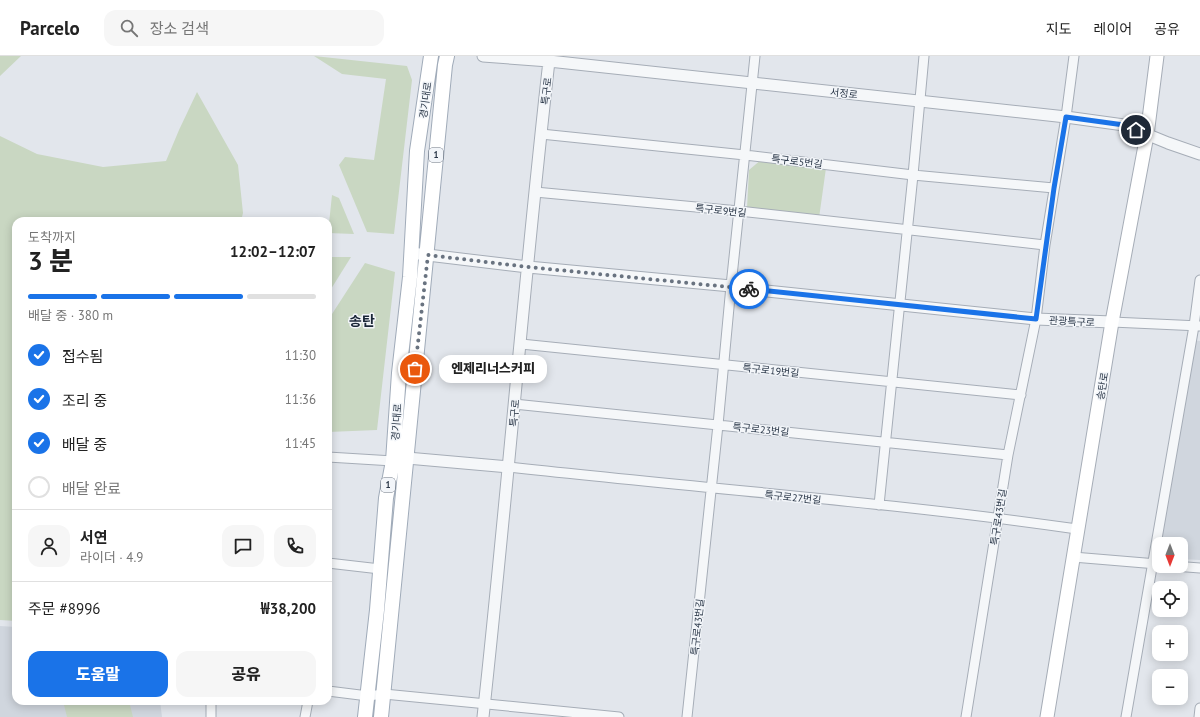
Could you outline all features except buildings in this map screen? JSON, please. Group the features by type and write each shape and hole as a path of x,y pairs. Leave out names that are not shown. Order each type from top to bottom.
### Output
{"main road":[{"name":"경기대로","path":"365,717 386,498 400,459 399,373 410,277 417,151 431,56"},
{"name":"경기대로","path":"381,717 384,694 400,459 428,255 447,56"},
{"name":"송탄로","path":"1047,717 1112,322 1147,135 1157,56"}],"street":[{"name":"서정로","path":"483,56 549,59 921,102 1066,117 1124,125 1200,154"},
{"name":"특구로43번길","path":"687,717 755,56"},
{"path":"879,505 914,175 924,56"},
{"path":"1036,319 1045,245 1066,117 1074,56"},
{"name":"특구로","path":"483,717 549,59"},
{"name":"특구로5번길","path":"541,134 745,155 914,175 1054,188"},
{"name":"특구로9번길","path":"535,192 1045,245"},
{"name":"관광특구로","path":"411,253 528,267 731,286 1036,319 1112,322"},
{"path":"1161,537 1197,326 1200,280"},
{"name":"특구로43번길","path":"966,717 1008,455 1036,319"},
{"path":"1112,322 1197,326"},
{"name":"특구로19번길","path":"521,344 1021,395"},
{"name":"특구로23번길","path":"514,404 1008,455"},
{"path":"332,457 400,459 509,467"},
{"name":"특구로27번길","path":"509,467 879,505 998,518 1078,529"},
{"path":"1073,557 1152,564"},
{"path":"332,563 380,569"},
{"path":"1188,567 1200,568"},
{"path":"1126,717 1154,573"},
{"path":"332,692 368,696 384,694 619,717"},
{"path":"211,705 211,717"},
{"path":"305,717 307,705"},
{"path":"1199,717 1200,708"}],"shaded area":[{"path":"1193,340 1200,341 1200,560 1188,559 1188,537 1162,537"},
{"path":"0,626 12,627 12,705 160,705 162,717 0,717"}],"green space":[{"path":"0,56 21,56 0,76"},
{"path":"314,56 407,66 412,80 394,234 367,232 339,165 345,157 374,160 386,79 342,74"},
{"path":"197,92 238,165 243,213 242,217 12,217 12,621 0,620 0,136 37,154 103,167 166,161"},
{"path":"762,159 826,168 819,218 747,208 749,170"},
{"path":"332,195 339,198 354,234 332,233 332,217 330,217"},
{"path":"332,257 351,257 332,287"},
{"path":"365,263 395,272 377,430 332,432 332,314"},
{"path":"64,705 130,705 133,717 67,717"}],"way so far":[{"path":"415,369 419,323 428,255 528,267 731,286 749,289"}],"place":[{"name":"엔제리너스커피","path":"415,369"}],"district":[{"name":"송탄","path":"362,321"}],"route":[{"path":"749,289 1036,319 1045,245 1066,117 1124,125 1136,130"}]}
